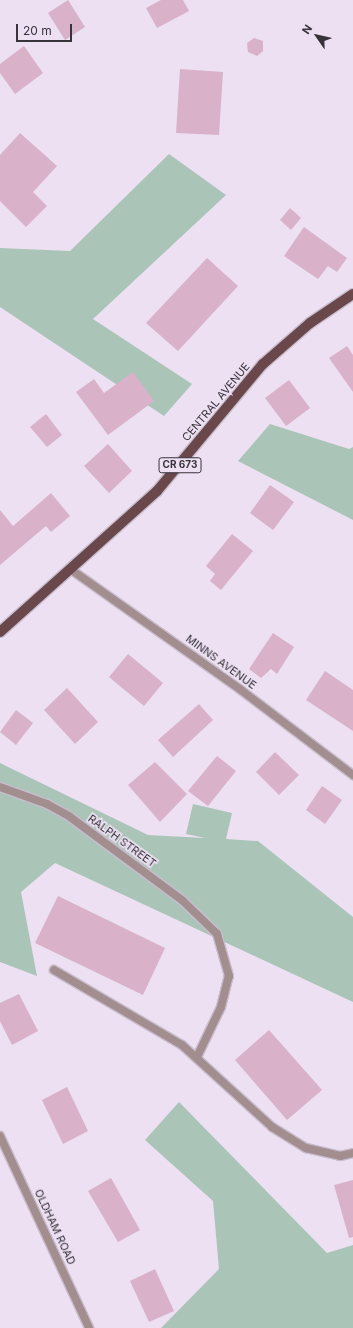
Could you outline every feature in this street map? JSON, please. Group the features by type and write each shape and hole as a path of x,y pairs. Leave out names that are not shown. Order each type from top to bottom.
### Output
{"main road":[{"name":"CENTRAL AVENUE","path":"0,632 73,571 157,491 263,364 310,324 353,294"}],"street":[{"name":"MINNS AVENUE","path":"73,571 235,686 353,775"},
{"name":"RALPH STREET","path":"0,787 47,804 70,817 177,896 217,934 229,976 221,1007 197,1057"},
{"path":"54,970 197,1057 272,1127 306,1148 340,1156 353,1153"},
{"name":"OLDHAM ROAD","path":"0,1136 88,1328"}],"green space":[{"path":"169,154 226,195 93,319 192,384 164,416 0,307 0,248 70,251"},
{"path":"270,424 349,449 353,447 353,520 238,461"},
{"path":"0,763 148,835 205,838 186,834 193,804 232,813 226,839 258,841 353,917 353,1002 55,863 21,892 37,976 0,962"},
{"path":"179,1102 327,1253 353,1245 353,1328 161,1328 219,1269 213,1201 145,1140"}],"building":[{"path":"68,0 85,27 65,40 48,13"},
{"path":"161,0 183,0 189,11 157,28 146,8"},
{"path":"254,38 263,41 263,51 257,56 248,52 247,43"},
{"path":"24,46 43,73 15,94 0,73 0,64"},
{"path":"180,69 223,72 219,135 176,133"},
{"path":"20,133 57,166 33,192 47,206 26,227 0,201 0,155"},
{"path":"290,208 301,218 291,230 280,220"},
{"path":"304,227 347,258 337,272 328,266 318,279 284,256"},
{"path":"207,258 238,286 178,351 146,323"},
{"path":"347,346 353,355 353,392 329,358"},
{"path":"133,372 154,401 108,435 76,392 94,379 104,393"},
{"path":"289,380 310,408 286,426 265,398"},
{"path":"46,414 62,435 47,447 30,427"},
{"path":"108,444 132,471 109,493 84,466"},
{"path":"270,485 294,502 273,530 250,513"},
{"path":"51,493 70,516 51,532 46,526 0,565 0,510 13,526"},
{"path":"232,534 253,551 221,590 210,581 215,574 206,566"},
{"path":"273,633 294,647 277,674 271,669 261,678 249,669"},
{"path":"128,654 163,683 144,706 109,677"},
{"path":"325,671 353,690 353,731 306,700"},
{"path":"67,688 98,722 75,744 44,710"},
{"path":"199,704 213,720 173,757 158,740"},
{"path":"16,710 33,723 16,745 0,732"},
{"path":"275,752 299,775 279,795 256,772"},
{"path":"217,756 236,771 208,806 188,791"},
{"path":"155,762 187,794 160,822 128,785"},
{"path":"322,786 342,800 325,824 306,810"},
{"path":"58,896 165,948 143,995 35,943"},
{"path":"19,994 38,1031 12,1045 0,1021 0,1003"},
{"path":"269,1030 322,1090 287,1120 235,1060"},
{"path":"67,1087 88,1131 63,1144 42,1100"},
{"path":"111,1178 140,1230 118,1242 88,1191"},
{"path":"353,1180 353,1237 349,1238 334,1185"},
{"path":"155,1269 174,1311 149,1322 130,1281"}]}
